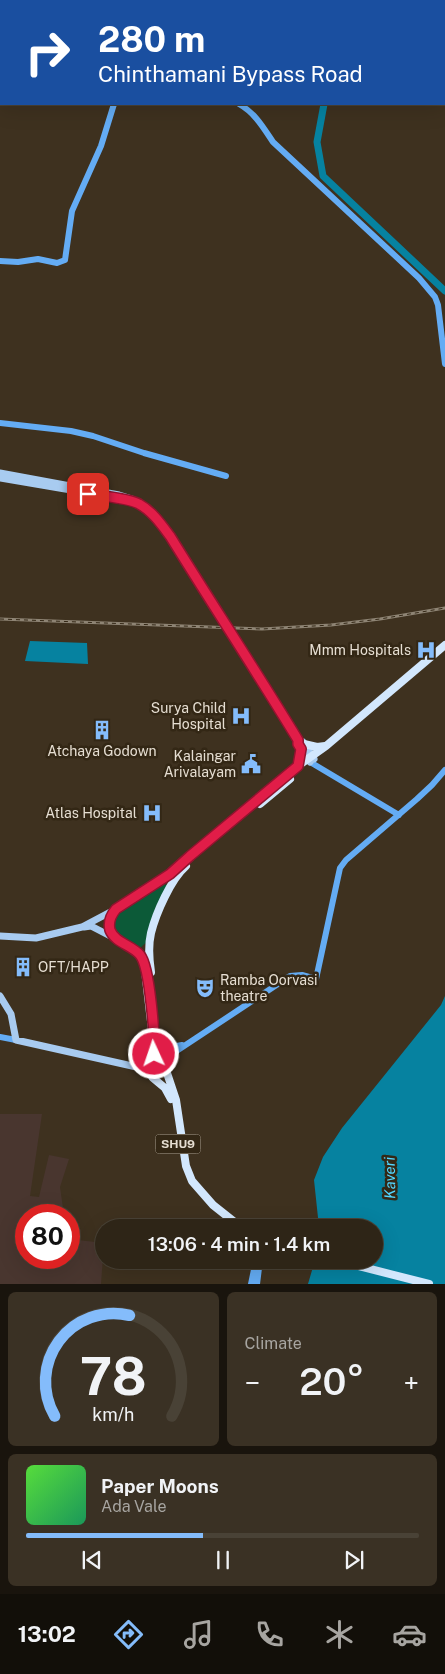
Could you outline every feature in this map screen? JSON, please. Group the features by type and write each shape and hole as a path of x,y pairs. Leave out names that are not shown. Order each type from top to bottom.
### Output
{"highway":[{"path":"151,933 149,951 150,970 160,1055 166,1069 165,1075 161,1079 152,1077 149,1071 152,1066 154,1047 146,968 141,956 112,933 109,924 112,914 170,874 298,766 312,760 445,645"},
{"path":"163,902 182,870 312,760 393,696 445,650"},
{"path":"298,766 301,744 326,746"},
{"path":"120,941 134,948 147,944 167,889 167,885 162,882 156,884"},
{"name":"SHU9","path":"152,1066 158,1063 166,1069 178,1108 184,1157 188,1173 192,1181 216,1211 228,1219"},
{"name":"SHU9","path":"152,1077 165,1088 172,1100 180,1158 188,1182 202,1200 225,1219"},
{"path":"371,1269 429,1284"}],"main road":[{"path":"0,473 119,495 138,503 151,513 170,536 312,760"},
{"path":"0,478 138,503"},
{"path":"82,927 119,908"},
{"path":"0,936 36,938 91,926 120,941"},
{"path":"0,996 11,1014 16,1040"},
{"name":"SHU9","path":"16,1040 141,1068 152,1066"},
{"name":"SHU9","path":"141,1068 152,1077"}],"street":[{"path":"0,261 18,262 38,259 57,263 66,260 72,211 101,146 114,105"},
{"path":"241,105 256,116 273,142 419,278 435,297 440,312 445,364"},
{"path":"0,423 71,431 93,436 144,453 226,476"},
{"path":"312,760 321,770 399,815"},
{"path":"166,1069 172,1054 290,976 302,975 316,979 338,870 346,860 432,785 445,770"},
{"path":"0,1037 16,1040"},
{"path":"158,1038 162,1043 169,1046 186,1044"},
{"path":"251,1284 254,1269"},
{"path":"257,1284 259,1269"}],"shaded area":[{"path":"0,1114 42,1114 30,1196 39,1197 49,1155 69,1159 60,1187 62,1204 15,1204 15,1269 80,1269 80,1240 95,1242 95,1269 102,1269 101,1284 0,1284"}],"green space":[{"path":"164,882 167,887 148,941 141,947 138,947 116,937 110,926 117,910"},
{"path":"159,1063 165,1074 159,1079 150,1073 151,1067"}],"water":[{"path":"30,641 87,643 88,664 25,661"},
{"name":"Kaveri","path":"445,996 445,1284 308,1284 312,1269 383,1269 383,1219 318,1219 314,1180 323,1157 342,1128 441,1005"}],"waterway":[{"path":"324,105 317,142 323,176 445,291"}],"railway":[{"path":"0,619 262,629 331,625 445,608"}],"place":[{"name":"Mmm Hospitals","path":"426,650"},
{"name":"Surya Child Hospital","path":"241,716"},
{"name":"Atchaya Godown","path":"102,730"},
{"name":"Kalaingar Arivalayam","path":"251,764"},
{"name":"Atlas Hospital","path":"152,813"},
{"name":"OFT/HAPP","path":"23,967"},
{"name":"Ramba Oorvasi theatre","path":"205,988"}],"route":[{"path":"88,494 138,503 161,524 227,628 250,660 298,740 301,749 298,766 170,874 116,909 110,917 109,924 113,936 136,951 141,956 146,968 154,1054"}]}
